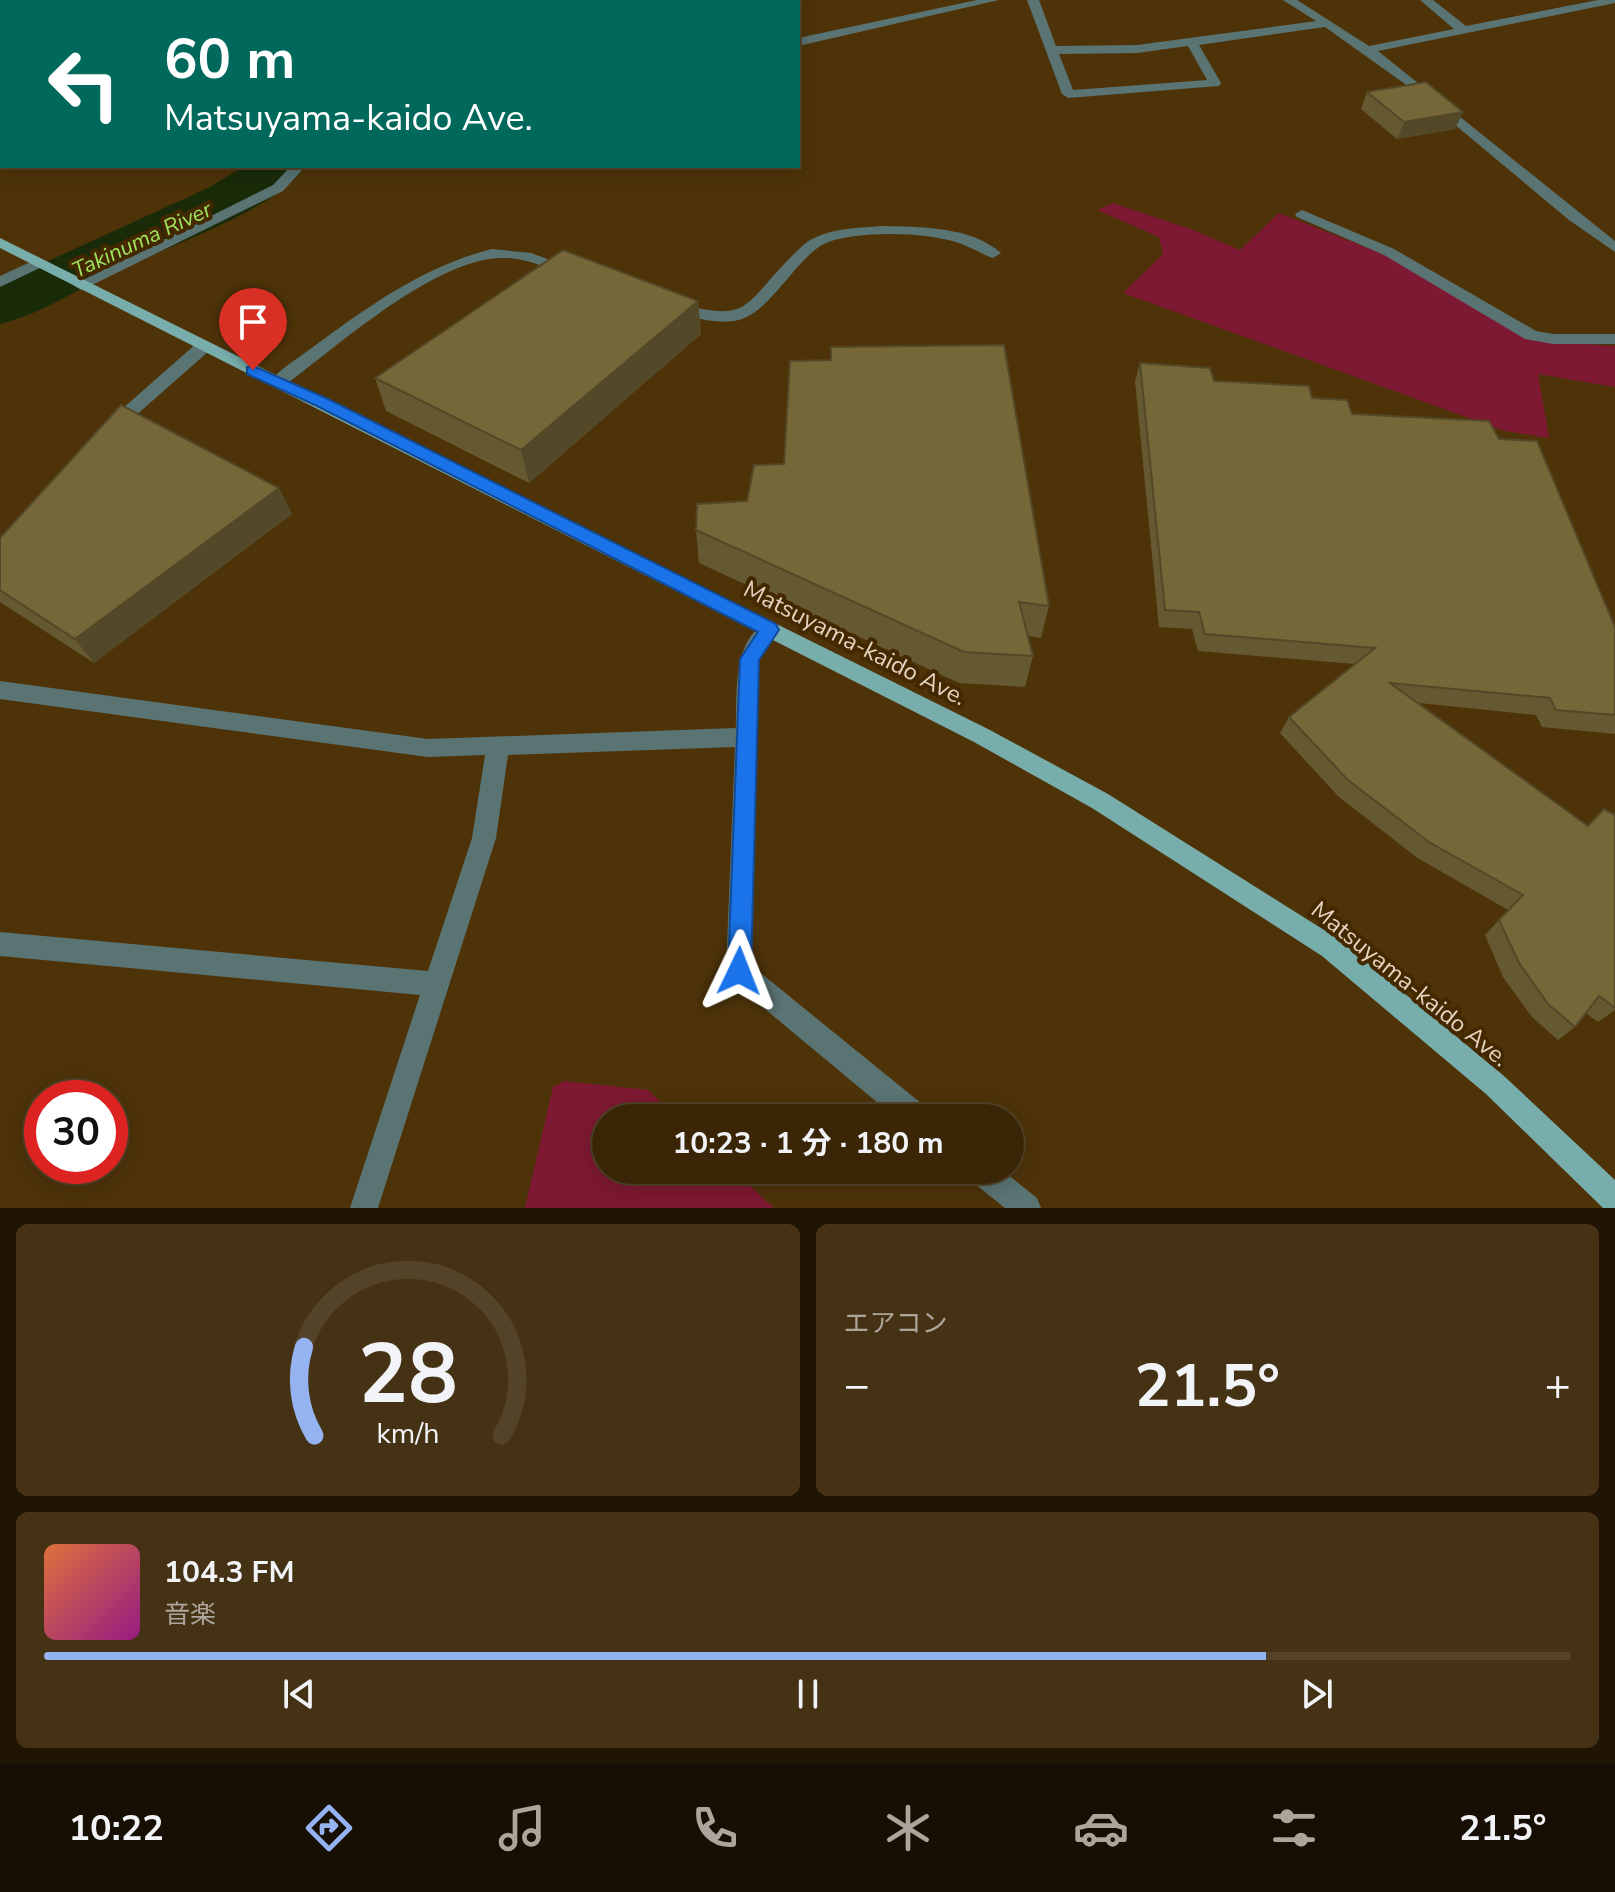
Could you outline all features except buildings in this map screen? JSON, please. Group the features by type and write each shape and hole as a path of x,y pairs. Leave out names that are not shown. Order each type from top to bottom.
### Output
{"main road":[{"name":"Matsuyama-kaido Ave.","path":"0,242 203,347 982,736 1100,801 1331,948 1495,1085 1615,1200"}],"street":[{"path":"800,42 993,0"},
{"path":"1033,0 1068,94 1215,83 1192,42"},
{"path":"1289,0 1435,100 1583,225 1615,248"},
{"path":"1426,0 1464,31"},
{"path":"1366,50 1615,0"},
{"path":"1052,50 1137,49 1326,23"},
{"path":"77,283 278,188 297,168"},
{"path":"1302,214 1389,252 1531,335 1553,339 1615,339"},
{"path":"655,302 705,319 739,319 760,304 811,245 849,233 897,230 959,238 993,253"},
{"path":"278,382 421,280 453,263 494,253 533,257 588,277"},
{"path":"0,282 44,265"},
{"path":"97,444 118,421 203,347"},
{"path":"770,630 749,659 739,971 900,1104"},
{"path":"0,690 428,748 748,737"},
{"path":"364,1208 484,838 498,745"},
{"path":"0,944 437,984"},
{"path":"997,1184 1027,1208"}],"shaded area":[{"path":"1113,203 1193,230 1240,250 1279,213 1385,255 1535,341 1615,346 1615,387 1538,374 1549,438 1505,431 1123,293 1163,254 1159,237 1097,210"},
{"path":"564,1081 648,1090 663,1104 592,1104 592,1184 748,1184 774,1208 525,1208 553,1087"}],"waterway":[{"name":"Takinuma River","path":"0,306 97,258 227,200 277,168"}],"route":[{"path":"253,370 770,630 749,659 739,971"}]}
